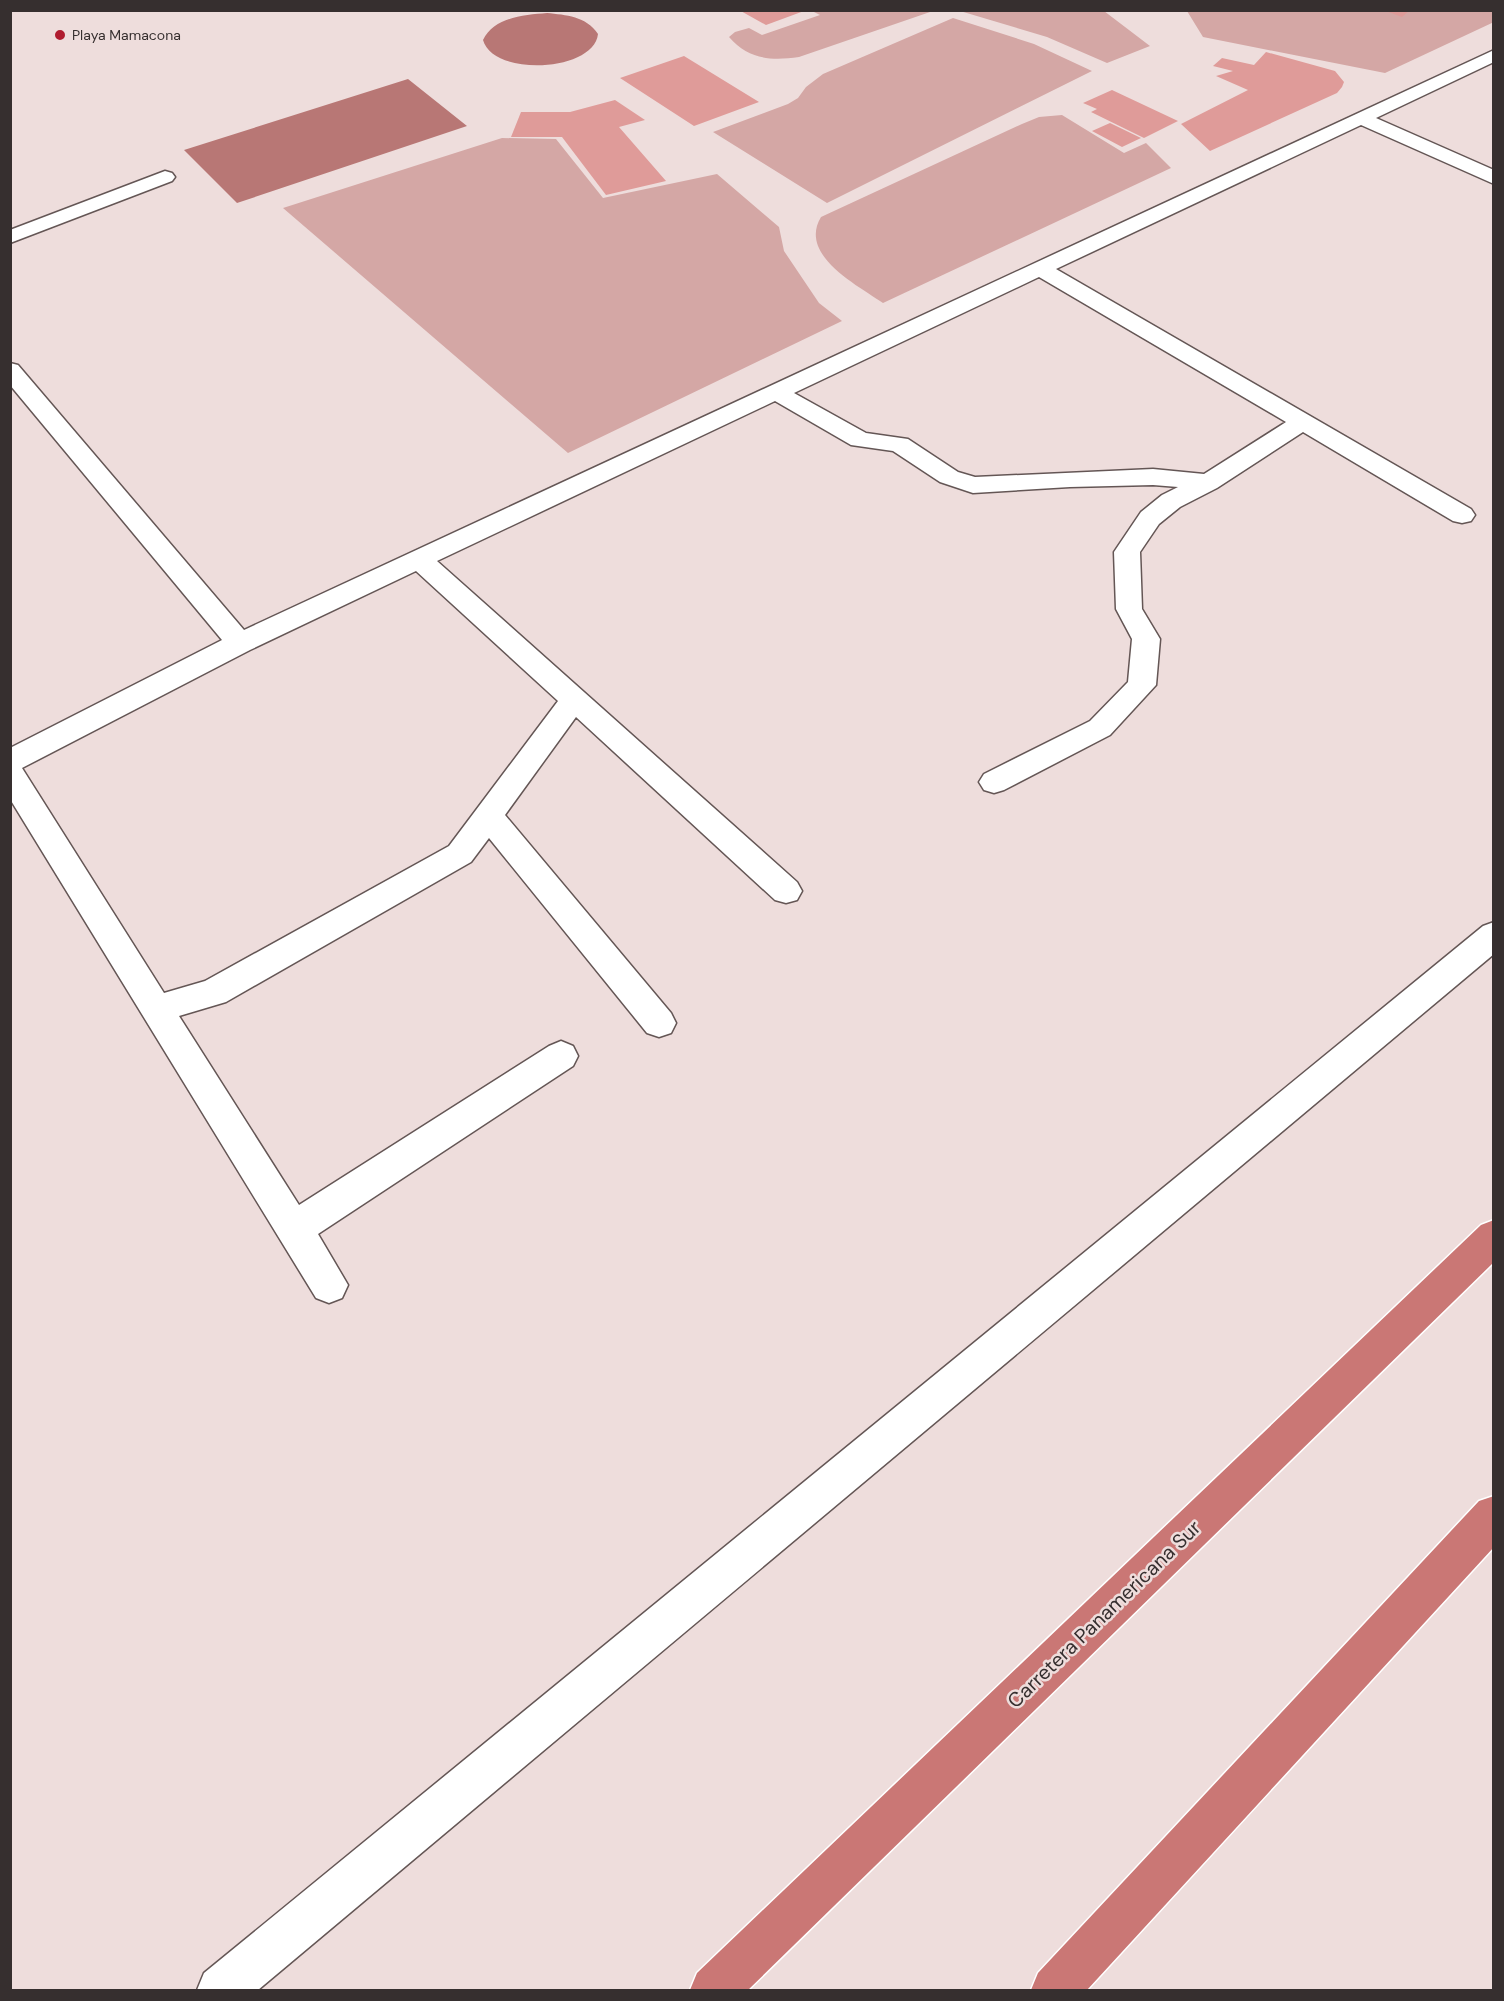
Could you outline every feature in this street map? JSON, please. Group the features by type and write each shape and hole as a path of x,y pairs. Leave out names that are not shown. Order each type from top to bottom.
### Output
{"highway":[{"name":"Carretera Panamericana Sur","path":"714,1990 1494,1237"},
{"path":"1055,1990 1494,1516"}],"street":[{"path":"10,761 240,643 1494,55"},
{"path":"1361,118 1494,178"},
{"path":"10,237 165,177"},
{"path":"1040,268 1301,423 1462,515"},
{"path":"10,370 240,643"},
{"path":"776,392 860,440 899,444 950,477 972,485 1070,478 1152,477 1208,482"},
{"path":"994,782 1100,728 1142,685 1146,639 1129,609 1126,552 1150,518 1172,501 1208,482 1301,423"},
{"path":"419,559 786,891"},
{"path":"156,1009 214,992 460,854 574,699"},
{"path":"10,773 329,1284"},
{"path":"489,817 659,1023"},
{"path":"221,1990 1494,934"},
{"path":"294,1229 561,1056"}],"shaded area":[{"path":"1493,10 1494,22 1385,73 1203,37 1187,11"},
{"path":"812,11 933,11 799,57 778,59 760,57 744,50 729,37 735,32 749,28 762,35 820,15"},
{"path":"960,11 1104,11 1150,46 1107,63 1047,37"},
{"path":"547,13 588,23 598,34 592,47 580,56 562,62 543,65 523,64 505,60 491,52 483,40 494,26 502,22 520,16"},
{"path":"953,18 1034,44 1092,71 827,203 713,132 788,104 798,98 806,87 823,74"},
{"path":"408,79 467,126 237,203 184,150"},
{"path":"1062,115 1124,153 1146,143 1171,168 883,303 834,268 817,244 816,231 821,217 1022,124 1039,117"},
{"path":"502,138 556,139 603,198 717,174 779,227 784,251 819,303 842,321 568,453 283,208"}],"building":[{"path":"739,10 804,10 804,11 766,25"},
{"path":"1383,10 1410,10 1402,17"},
{"path":"1266,52 1335,71 1344,82 1342,87 1337,93 1210,151 1181,124 1248,90 1216,76 1233,71 1213,66 1222,58 1254,65"},
{"path":"684,56 759,102 694,126 620,78"},
{"path":"1112,90 1178,121 1144,138 1091,112 1097,109 1083,103"},
{"path":"615,100 645,120 619,127 666,181 606,195 562,137 511,137 521,112 570,112"},
{"path":"1110,123 1141,138 1122,147 1092,131"}],"place":[{"name":"Playa Mamacona","path":"60,35"}]}
